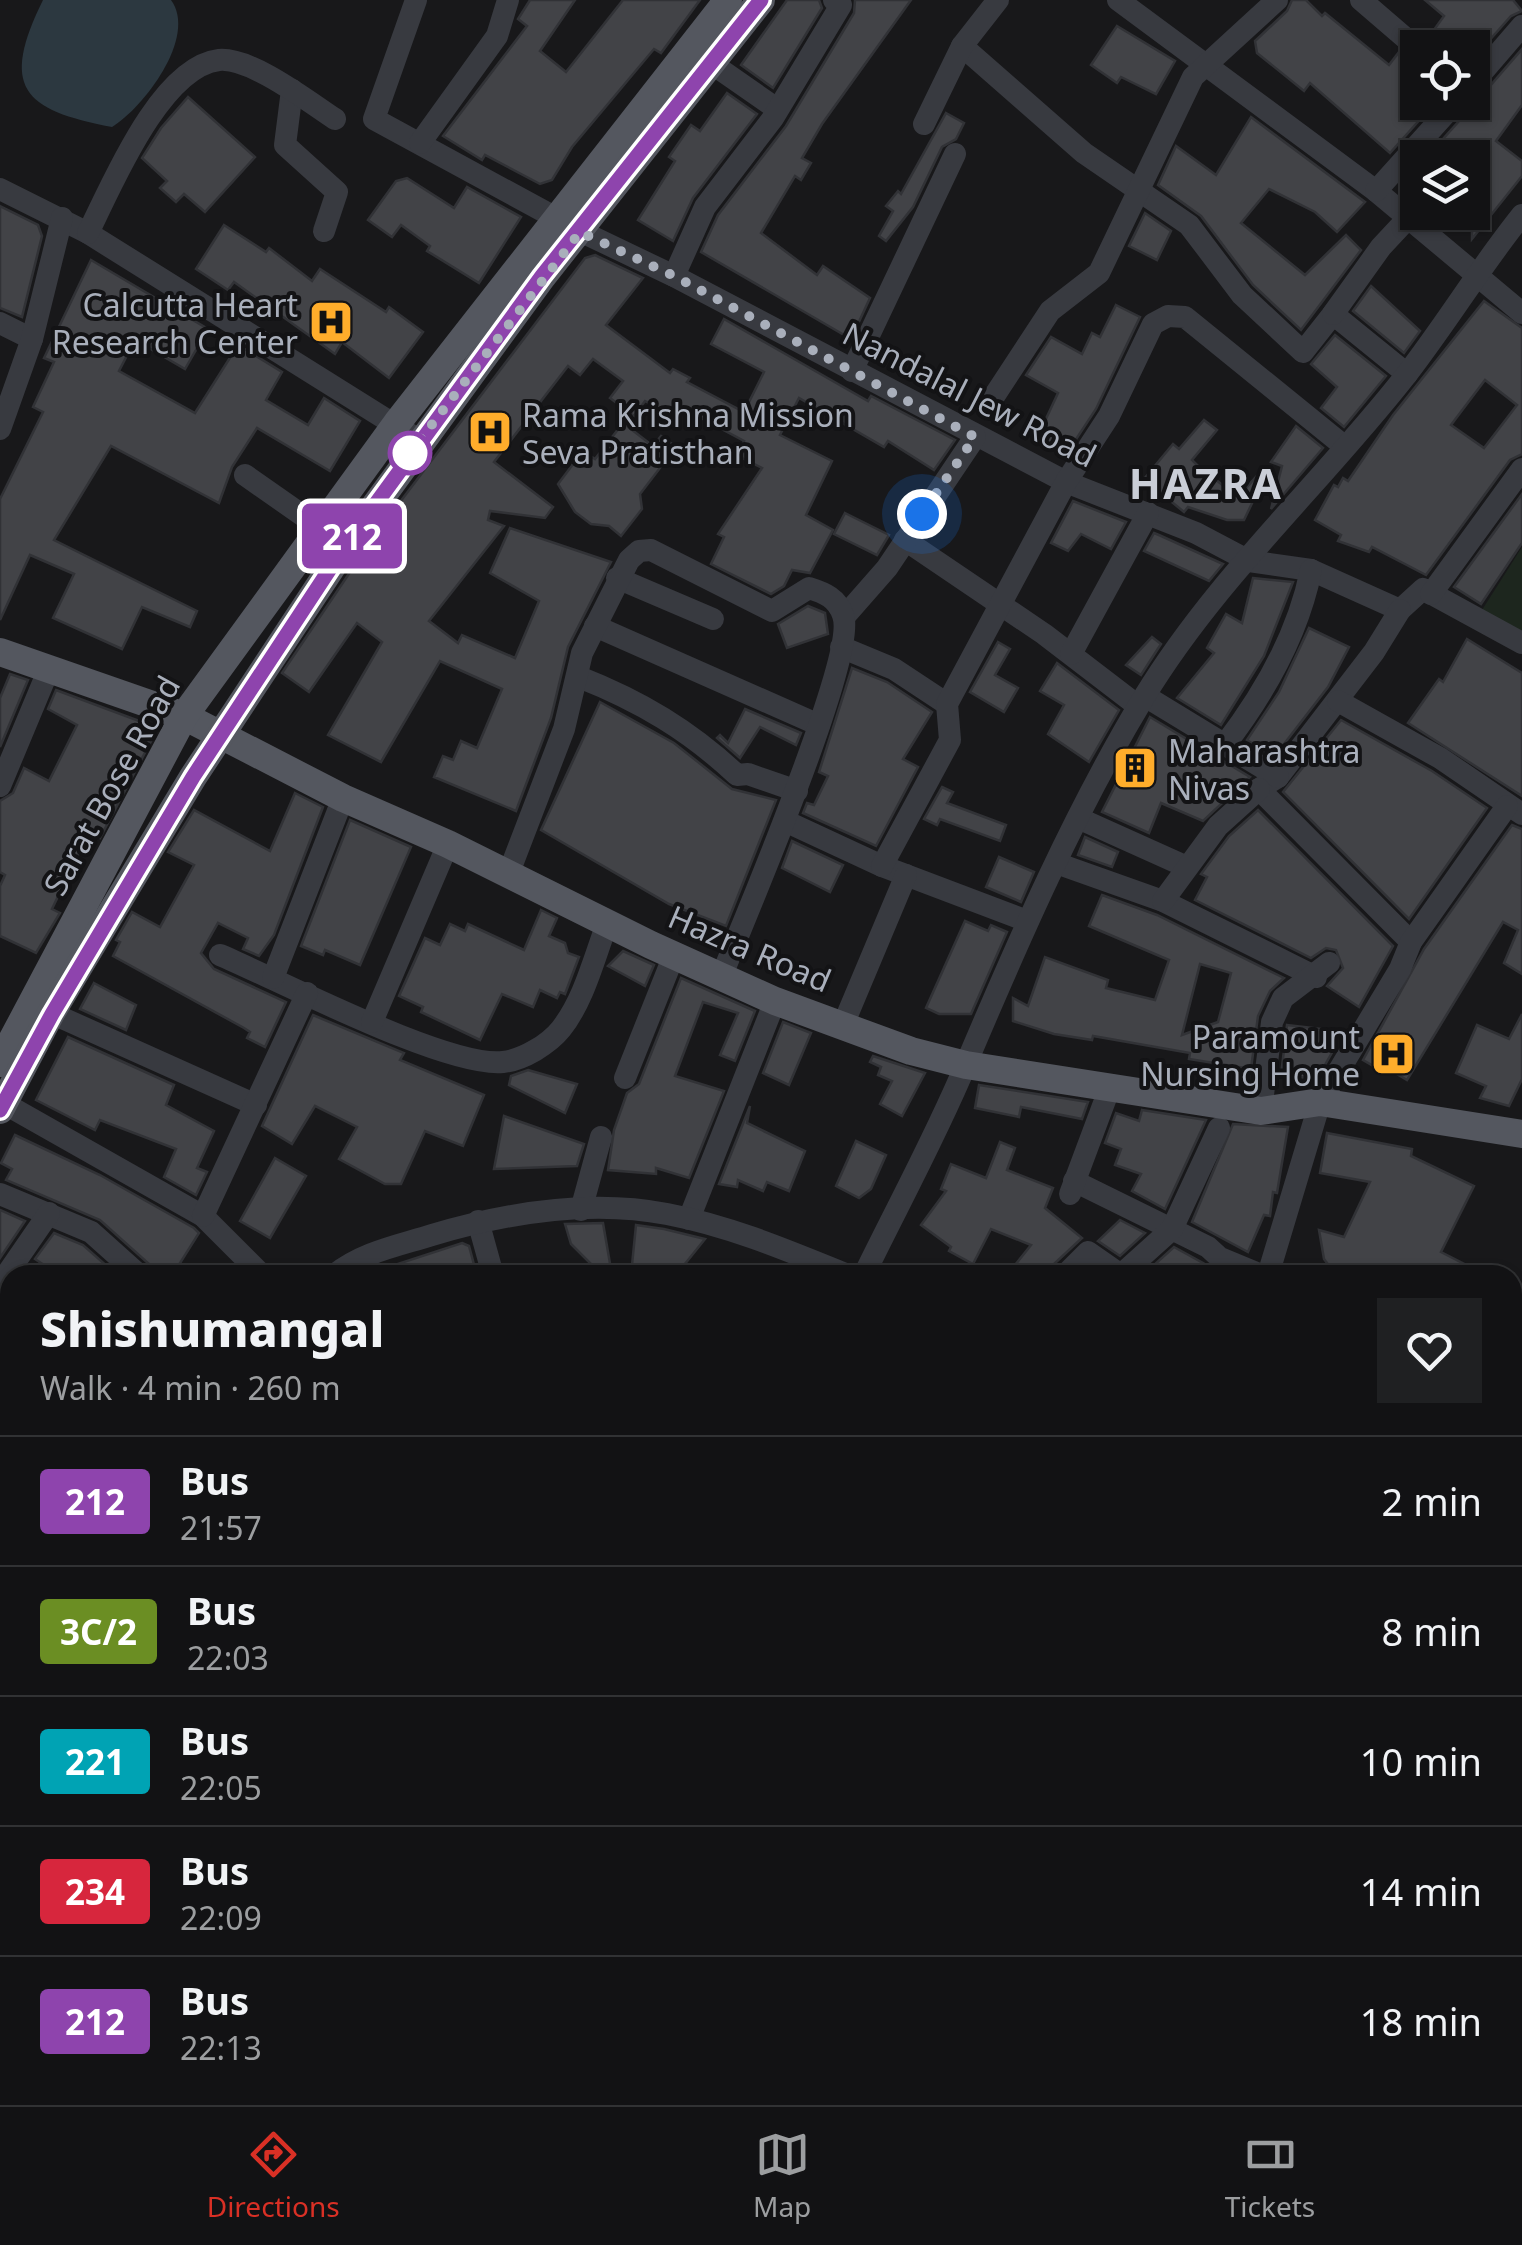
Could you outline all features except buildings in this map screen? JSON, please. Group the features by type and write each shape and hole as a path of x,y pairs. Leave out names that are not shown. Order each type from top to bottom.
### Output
{"main road":[{"path":"408,432 580,232 711,64 744,3"},
{"path":"2,1105 334,538 555,218 744,3"},
{"name":"Sarat Bose Road","path":"0,1063 184,716 334,538"},
{"name":"Hazra Road","path":"0,652 184,716 343,798 448,844 674,955 774,1001 911,1051 966,1065 1261,1112 1320,1102 1522,1134"}],"street":[{"name":"Nandalal Jew Road","path":"416,0 374,119 580,232 674,276 1066,482 1148,513 1248,561 1311,570 1400,610"},
{"path":"420,143 496,36 508,0"},
{"path":"674,276 705,207 777,109 841,5 834,0"},
{"path":"924,124 962,46 998,0"},
{"path":"1119,0 1400,211"},
{"path":"987,407 1050,310 1097,277 1140,194 1192,77 1277,0"},
{"path":"1361,0 1400,34"},
{"path":"1490,62 1522,26"},
{"path":"962,46 1084,153 1190,225 1242,295 1303,352 1400,227"},
{"path":"1503,46 1522,61"},
{"path":"88,233 136,138 175,87 200,68 220,60 238,64 292,90 335,118"},
{"path":"711,64 777,109"},
{"path":"292,90 285,145 337,192 324,231"},
{"path":"1376,191 1440,120"},
{"path":"852,371 955,154"},
{"path":"0,189 88,233 408,432"},
{"path":"869,1265 966,1065 1027,921 1142,701 1211,602 1406,374 1474,274 1522,215"},
{"path":"0,429 32,339 62,218"},
{"path":"1423,230 1522,314"},
{"path":"1334,314 1406,374"},
{"path":"882,866 950,740 947,704 1002,608 1066,482 1109,416 1140,344 1153,324 1168,316 1185,317 1344,446"},
{"path":"0,323 32,339"},
{"path":"722,976 797,792 841,647 844,617 905,540 975,437"},
{"path":"1431,594 1522,469"},
{"path":"245,475 334,538"},
{"path":"1070,654 1148,513"},
{"path":"905,540 1142,701 1224,746 1268,783 1410,942"},
{"path":"508,875 579,677 582,653 617,578 639,551 651,550 772,611 809,588 830,595 844,617"},
{"path":"1224,746 1247,716 1291,636 1311,570"},
{"path":"617,578 713,618"},
{"path":"1163,901 1218,826 1268,783 1338,700 1400,610 1423,589 1522,643"},
{"path":"595,626 819,725"},
{"path":"841,647 894,669 947,704"},
{"path":"0,786 48,671"},
{"path":"579,677 638,701 698,738 736,775 748,774 797,792"},
{"path":"1268,1265 1320,1102 1400,969 1410,942 1515,810 1440,758 1338,700"},
{"path":"273,978 343,798"},
{"path":"1078,818 1187,867"},
{"path":"785,821 882,866 1027,921"},
{"path":"372,1022 448,844"},
{"path":"1056,864 1163,901 1323,970 1284,998 1272,1022 1261,1112"},
{"path":"843,1025 906,875"},
{"path":"220,955 459,1057 504,1062 539,1049 560,1030 578,998 607,924"},
{"path":"625,1078 674,955"},
{"path":"202,1216 307,993"},
{"path":"690,1220 774,1001"},
{"path":"52,1014 256,1105"},
{"path":"1110,1088 1072,1187 1172,1228 1239,1265"},
{"path":"2,1105 202,1216 252,1265"},
{"path":"1132,1265 1172,1228 1219,1128"},
{"path":"581,1210 601,1137"},
{"path":"0,1194 91,1232 128,1265"},
{"path":"346,1265 355,1258 478,1221 555,1209 664,1213 749,1236 823,1265"},
{"path":"13,1265 48,1213"},
{"path":"478,1221 489,1265"},
{"path":"1075,1265 1088,1252 1107,1265"}],"shaded area":[{"path":"43,0 171,0 178,33 172,51 151,88 112,127 57,112 28,90 22,74 23,54"},
{"path":"1522,547 1522,635 1482,610"}],"bus line":[{"name":"212","path":"0,1110 52,1014 193,777 345,546 542,276 761,0"}],"place":[{"name":"Calcutta Heart Research Center","path":"331,322"},
{"name":"Rama Krishna Mission Seva Pratisthan","path":"490,432"},
{"name":"Maharashtra Nivas","path":"1135,768"},
{"name":"Paramount Nursing Home","path":"1393,1054"}],"district":[{"name":"HAZRA","path":"1206,482"}],"route":[{"path":"410,453 542,276 580,232 674,276 975,437 922,514"}]}
